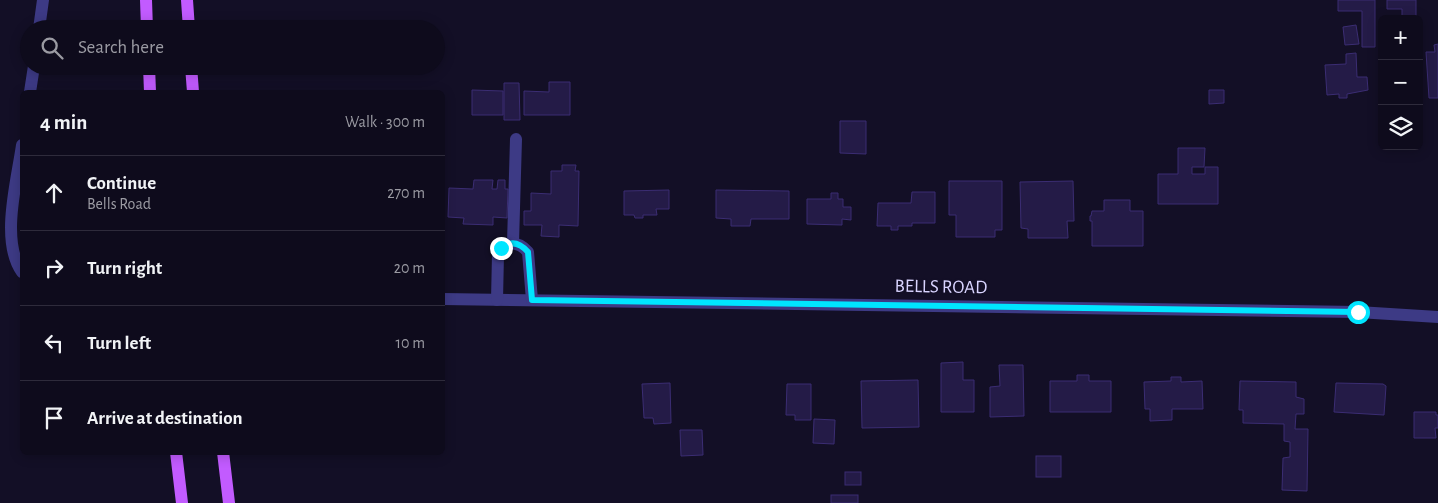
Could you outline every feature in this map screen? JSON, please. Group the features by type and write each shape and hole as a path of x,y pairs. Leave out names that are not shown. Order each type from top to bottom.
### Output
{"main road":[{"path":"146,0 147,20"},
{"path":"187,0 188,20"},
{"path":"149,75 150,90"},
{"path":"192,75 193,90"},
{"path":"176,455 182,503"},
{"path":"223,455 229,503"}],"street":[{"path":"40,20 43,0"},
{"path":"30,90 33,75"},
{"path":"513,243 516,139"},
{"path":"20,160 11,229 12,248 20,269"},
{"path":"496,300 498,254 506,244 513,243 523,246 528,252 532,300"},
{"name":"BELLS ROAD","path":"445,299 1358,312 1438,317"}],"building":[{"path":"1338,0 1375,0 1375,47 1362,47 1362,11 1338,11"},
{"path":"1387,0 1416,0 1416,15 1402,15 1402,9 1387,9"},
{"path":"1356,25 1359,44 1345,45 1343,27"},
{"path":"1438,44 1438,98 1429,98 1426,52 1435,52 1434,45"},
{"path":"1356,53 1357,77 1367,77 1368,90 1347,94 1347,98 1339,98 1339,94 1327,95 1325,65 1346,64 1346,54"},
{"path":"549,82 570,82 570,115 524,115 524,91 549,92"},
{"path":"504,83 519,83 520,120 504,120"},
{"path":"472,90 503,91 503,115 472,115"},
{"path":"1209,90 1224,90 1224,103 1209,104"},
{"path":"840,121 866,121 866,154 840,153"},
{"path":"1178,148 1205,148 1204,167 1192,167 1192,174 1205,174 1205,167 1218,167 1218,204 1158,204 1158,174 1178,174"},
{"path":"562,165 576,165 575,171 579,171 578,226 559,225 559,237 541,236 542,225 524,225 524,211 531,211 531,193 551,194 551,171 562,171"},
{"path":"474,180 493,180 492,189 497,189 498,180 505,180 505,189 508,189 507,218 493,217 493,225 463,224 464,218 448,217 449,188 473,189"},
{"path":"949,181 1002,181 1002,230 995,230 995,237 956,237 956,215 949,215"},
{"path":"1073,181 1074,221 1067,221 1068,238 1028,238 1028,229 1021,228 1020,182"},
{"path":"669,190 669,209 656,209 657,215 643,215 643,218 635,218 634,215 624,215 624,191"},
{"path":"716,190 789,191 789,219 751,219 750,226 731,226 731,219 716,218"},
{"path":"912,192 935,192 935,223 912,223 912,226 898,226 898,230 891,230 891,226 877,226 878,203 911,203"},
{"path":"831,193 838,193 838,199 843,199 843,207 851,207 851,220 842,219 842,225 807,224 807,199 831,199"},
{"path":"1104,200 1130,200 1130,211 1143,211 1143,246 1092,246 1092,221 1090,221 1090,216 1092,211 1104,211"},
{"path":"963,362 963,380 974,380 974,412 941,412 941,363"},
{"path":"999,365 1023,365 1024,416 990,417 990,387 1000,386"},
{"path":"1077,375 1089,375 1089,381 1111,381 1111,412 1050,412 1050,381 1077,381"},
{"path":"1171,377 1181,377 1181,382 1202,381 1203,409 1172,409 1172,420 1150,421 1150,409 1145,409 1144,382 1171,381"},
{"path":"918,380 919,427 862,428 861,381"},
{"path":"1240,381 1296,382 1296,397 1304,399 1304,414 1296,414 1295,429 1308,429 1307,491 1282,490 1283,458 1290,457 1290,442 1284,441 1284,424 1243,423 1243,410 1239,410"},
{"path":"670,383 671,423 654,424 653,418 644,418 642,384"},
{"path":"1336,383 1383,384 1386,386 1384,415 1334,412"},
{"path":"787,384 811,384 811,420 795,420 795,415 786,415"},
{"path":"1414,412 1436,412 1436,415 1438,415 1438,428 1435,428 1436,438 1414,438"},
{"path":"814,419 835,420 834,444 813,443"},
{"path":"680,430 702,430 703,455 681,456"},
{"path":"1036,456 1061,456 1061,477 1036,477"},
{"path":"845,472 861,472 861,485 845,485"},
{"path":"831,495 858,495 858,503 831,503"}],"route":[{"path":"501,248 506,244 513,243 523,246 528,252 530,256 532,300 1358,312"}]}
